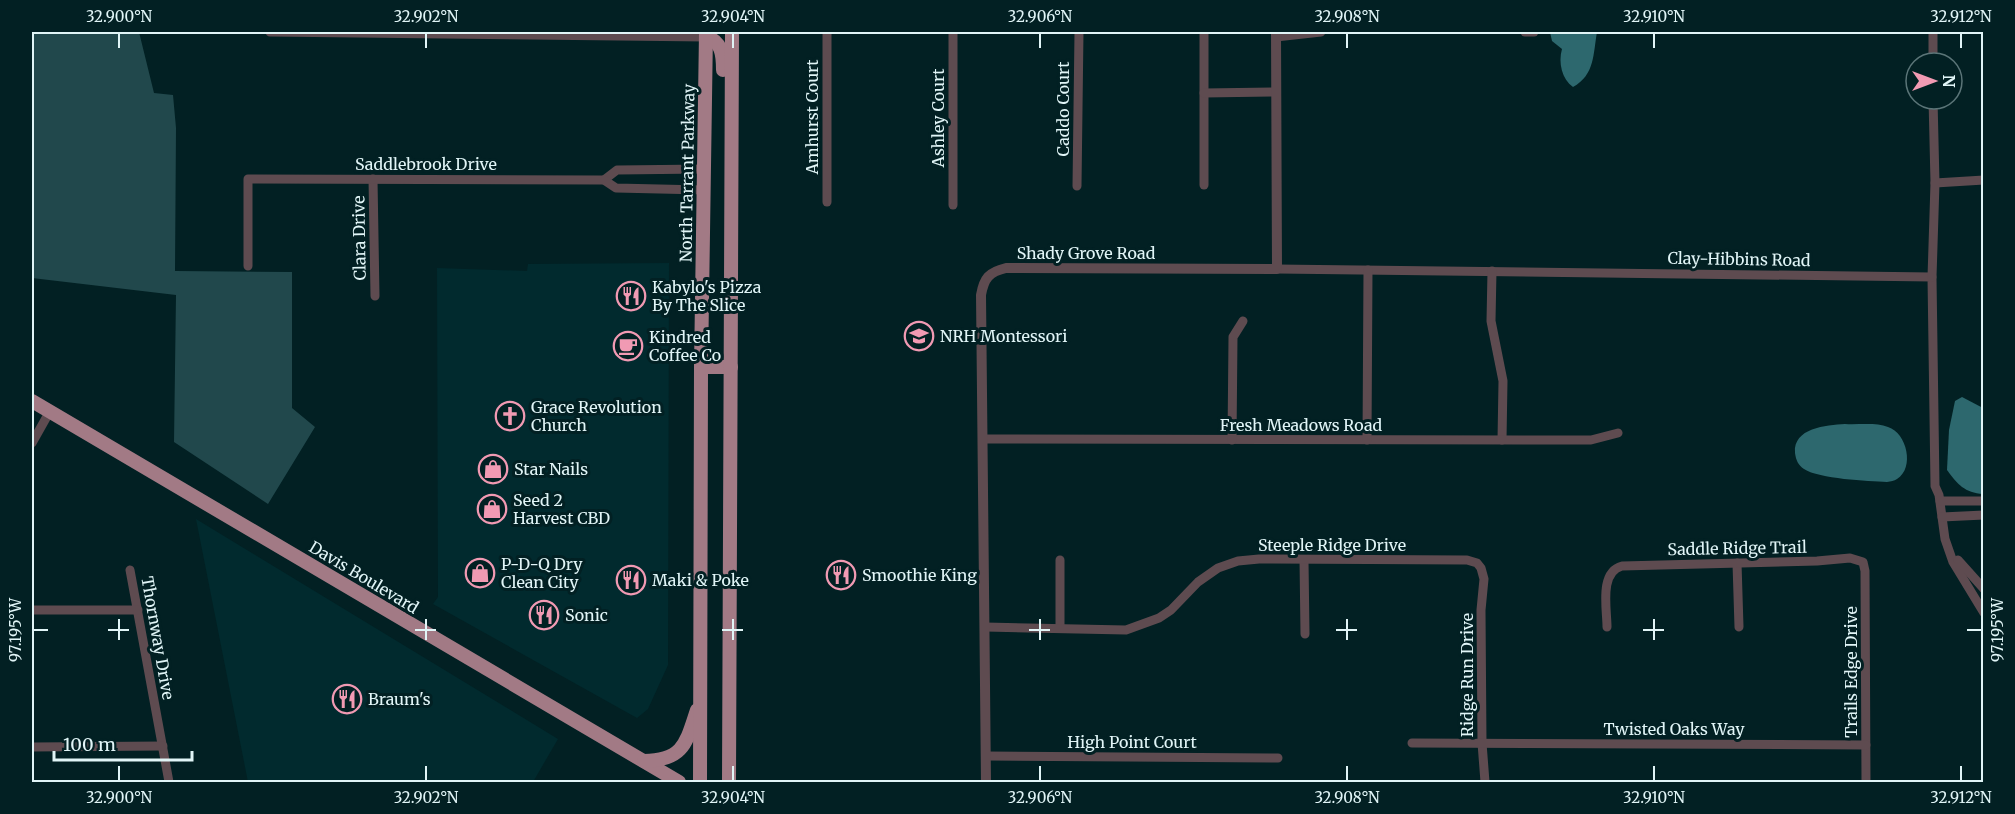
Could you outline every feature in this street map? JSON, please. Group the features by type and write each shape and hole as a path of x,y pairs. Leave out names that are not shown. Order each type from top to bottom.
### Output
{"main road":[{"path":"729,783 732,32"},
{"path":"706,34 714,39 723,55 723,92 726,117 731,131"},
{"name":"North Tarrant Parkway","path":"700,783 701,367 706,34"},
{"path":"701,367 730,367"},
{"name":"Davis Boulevard","path":"33,405 50,411 679,783"},
{"path":"643,761 657,761 672,755 686,744 701,697"}],"street":[{"path":"270,32 706,34"},
{"name":"Amhurst Court","path":"827,32 827,202"},
{"name":"Ashley Court","path":"953,32 953,205"},
{"name":"Caddo Court","path":"1077,186 1079,32"},
{"path":"1204,32 1204,185"},
{"path":"1277,269 1276,34 1321,32"},
{"path":"1525,32 1534,32"},
{"path":"1933,32 1933,51"},
{"path":"1204,93 1276,92"},
{"path":"1933,111 1933,474 1940,501 1945,539 1953,562 1983,613"},
{"name":"Saddlebrook Drive","path":"604,180 617,170 704,169"},
{"path":"644,170 644,189"},
{"name":"Saddlebrook Drive","path":"248,266 248,178 604,180 616,188 703,190"},
{"name":"Clara Drive","path":"373,179 375,296"},
{"path":"1935,183 1983,180"},
{"name":"Shady Grove Road","path":"986,783 981,295 983,283 988,274 1006,268 1277,269"},
{"name":"Clay-Hibbins Road","path":"1277,269 1932,277"},
{"path":"1367,440 1368,270"},
{"path":"1492,271 1491,321 1503,381 1502,440"},
{"path":"1232,440 1233,337 1243,321"},
{"path":"32,443 50,411"},
{"name":"Fresh Meadows Road","path":"983,439 1591,440 1618,433"},
{"path":"1940,501 1983,501"},
{"path":"1942,517 1983,515"},
{"path":"1949,548 1964,569 1983,589"},
{"name":"Saddle Ridge Trail","path":"1607,627 1607,583 1612,571 1622,566 1817,561 1850,558 1863,562"},
{"name":"Steeple Ridge Drive","path":"985,627 1126,630 1159,618 1171,610 1198,582 1218,568 1238,561 1259,559 1467,560 1477,563 1481,568"},
{"path":"1060,560 1060,627"},
{"path":"1304,560 1305,634"},
{"name":"Trails Edge Drive","path":"1863,562 1865,571 1866,783"},
{"path":"1737,563 1739,627"},
{"name":"Ridge Run Drive","path":"1481,568 1484,579 1481,610 1482,742 1485,783"},
{"name":"Thornway Drive","path":"130,570 169,783"},
{"path":"32,610 138,610"},
{"name":"Twisted Oaks Way","path":"1412,743 1866,745"},
{"path":"32,747 163,746"},
{"name":"High Point Court","path":"986,756 1278,758"}],"shaded area":[{"path":"32,32 139,32 154,93 173,95 176,128 175,271 292,272 292,408 315,427 268,504 174,442 176,295 32,278"},
{"path":"1550,32 1597,32 1589,70 1573,87 1566,80 1562,70 1560,60 1562,49 1552,41"},
{"path":"669,263 668,665 648,709 637,718 433,604 438,597 437,268 527,271 528,264"},
{"path":"1962,397 1983,408 1983,494 1971,492 1962,487 1947,470 1949,430 1955,401"},
{"path":"1845,424 1878,425 1895,431 1904,443 1906,451 1906,467 1903,474 1896,480 1887,482 1856,480 1821,475 1800,466 1795,453 1799,438 1820,427"},
{"path":"196,519 558,739 533,782 248,782"}],"place":[{"name":"Kabylo's Pizza By The Slice","path":"631,296"},
{"name":"NRH Montessori","path":"919,336"},
{"name":"Kindred Coffee Co","path":"628,346"},
{"name":"Grace Revolution Church","path":"510,416"},
{"name":"Star Nails","path":"493,469"},
{"name":"Seed 2 Harvest CBD","path":"492,509"},
{"name":"P-D-Q Dry Clean City","path":"480,573"},
{"name":"Smoothie King","path":"841,575"},
{"name":"Maki & Poke","path":"631,580"},
{"name":"Sonic","path":"544,615"},
{"name":"Braum's","path":"347,699"}]}
